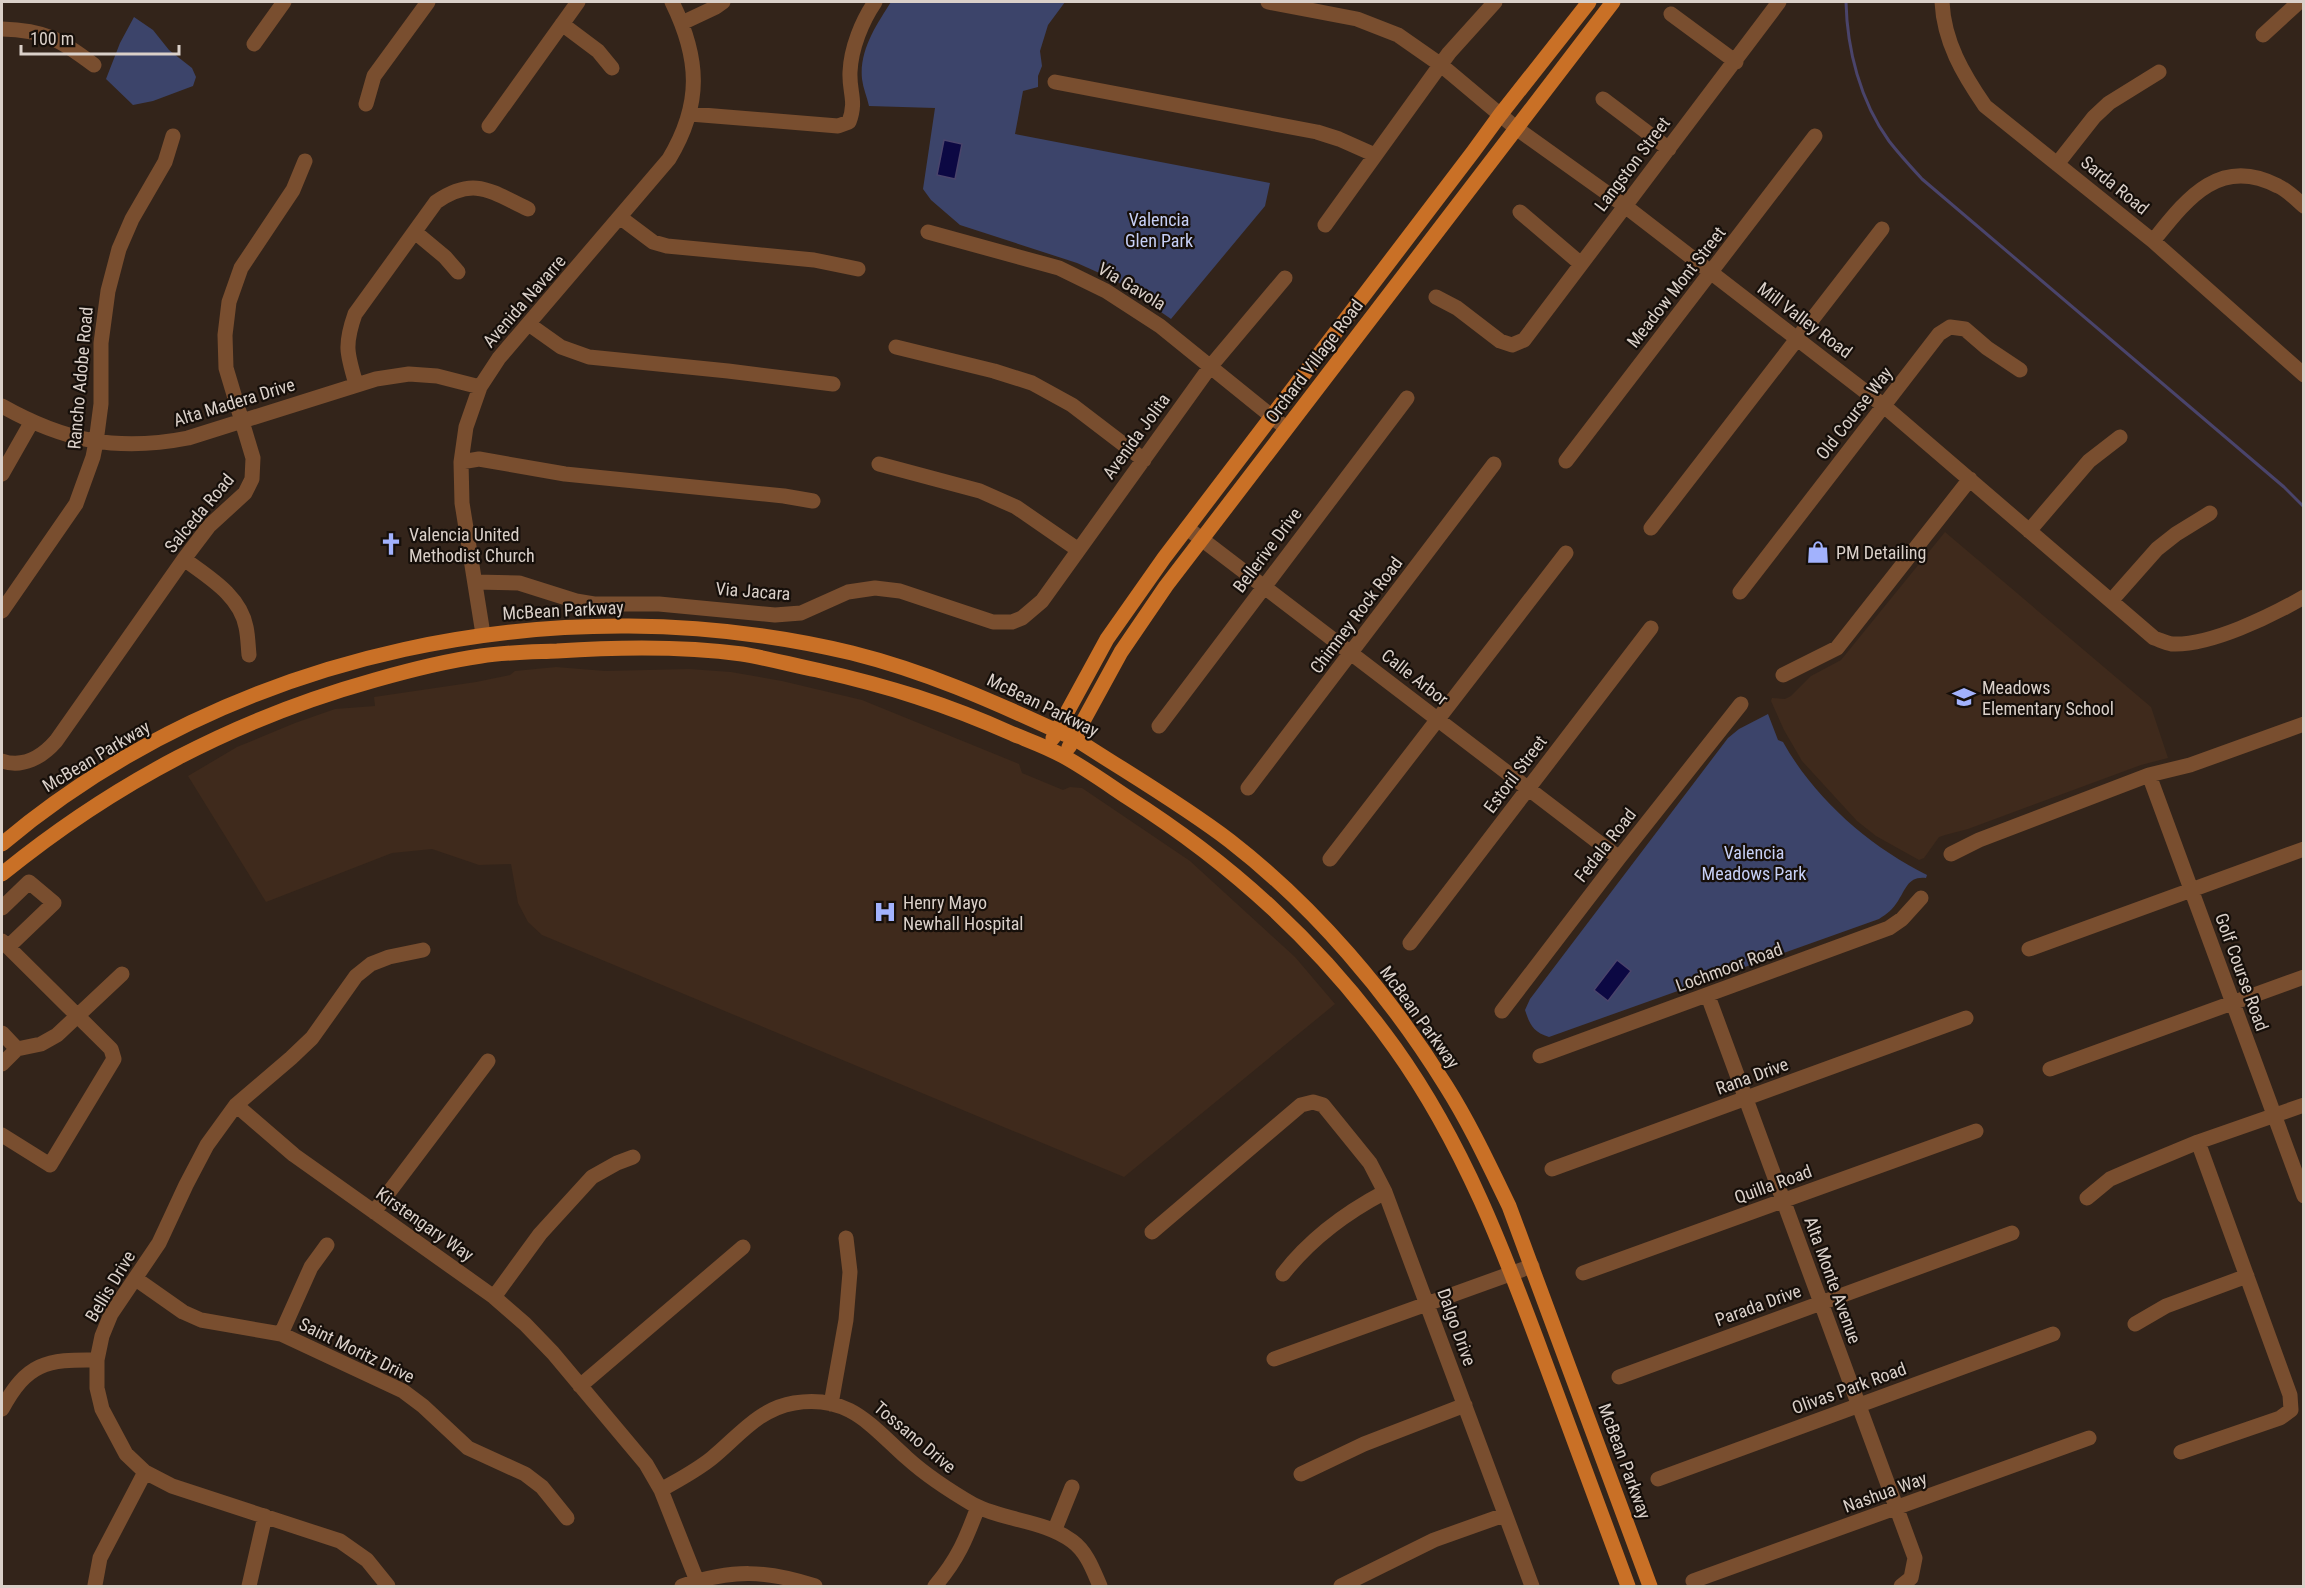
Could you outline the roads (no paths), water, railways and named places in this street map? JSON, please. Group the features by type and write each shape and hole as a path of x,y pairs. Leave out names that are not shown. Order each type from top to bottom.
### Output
{"main road":[{"name":"Orchard Village Road","path":"1048,749 1107,639 1187,528 1500,115 1589,2"},
{"name":"Orchard Village Road","path":"1064,756 1138,626 1286,428 1613,2"},
{"name":"McBean Parkway","path":"2,844 90,780 135,753 192,723 251,697 368,657 483,634 584,627 668,627 744,633 851,653 934,677 1074,738 1179,805 1230,841 1279,883 1332,936 1375,986 1409,1031 1446,1086 1480,1146 1509,1206 1650,1587"},
{"name":"McBean Parkway","path":"2,874 66,824 103,799 186,751 237,728 348,687 399,673 488,655 601,648 696,650 743,654 877,683 937,702 1064,756 1215,857 1296,929 1362,1005 1424,1091 1464,1162 1512,1273 1628,1587"},
{"path":"1296,929 1315,929 1332,936"}],"street":[{"path":"254,44 284,2"},
{"path":"366,104 374,76 428,2"},
{"path":"489,126 578,2"},
{"name":"Avenida Navarre","path":"483,634 462,503 461,462 466,427 480,387 499,358 621,218 669,159 683,137 690,114 694,82 691,48 672,2"},
{"path":"682,23 723,2"},
{"path":"690,114 838,126 849,122 854,109 850,72 856,40 875,2"},
{"name":"Mill Valley Road","path":"1268,2 1358,19 1398,34 1516,128 1625,206 1884,406 2154,638 2169,644 2201,641 2271,616 2304,597"},
{"path":"1325,225 1441,66 1495,2"},
{"name":"Langston Street","path":"1436,297 1457,308 1500,341 1512,345 1524,340 1736,62 1779,2"},
{"name":"Sarda Road","path":"1942,2 1943,19 1952,52 1985,106 2153,241 2304,375"},
{"path":"2263,35 2299,2"},
{"path":"1671,14 1736,62"},
{"path":"562,24 598,51 612,68"},
{"path":"2,29 39,33 64,42 94,65"},
{"path":"2057,164 2094,117 2109,103 2158,72"},
{"path":"1055,82 1317,132 1375,155"},
{"path":"1602,99 1669,149"},
{"name":"Rancho Adobe Road","path":"2,611 76,504 87,478 96,442 101,404 101,343 108,291 119,249 132,219 165,162 173,136"},
{"name":"Meadow Mont Street","path":"1566,461 1815,136"},
{"name":"Salceda Road","path":"2,761 24,763 44,754 56,741 209,526 245,493 252,479 253,458 226,368 225,335 229,302 242,268 293,190 305,161"},
{"path":"2153,241 2185,201 2199,190 2217,181 2235,176 2255,177 2279,186 2304,206"},
{"path":"356,384 347,355 347,335 355,314 436,202 454,190 470,187 490,191 528,209"},
{"path":"1520,212 1581,264"},
{"path":"621,218 652,242 667,246 814,260 858,268"},
{"path":"1651,528 1882,229"},
{"path":"415,232 445,257 458,272"},
{"name":"Via Gavola","path":"928,232 1059,268 1106,291 1160,326 1286,428"},
{"name":"Avenida Jolita","path":"1022,618 1042,601 1077,549 1210,367 1285,278"},
{"path":"530,324 561,347 590,357 832,384"},
{"name":"Old Course Way","path":"1740,592 1939,334 1950,327 1965,329 1987,348 2020,370"},
{"path":"896,347 1032,382 1072,405 1144,460"},
{"name":"Alta Madera Drive","path":"2,406 31,423 60,434 96,442 157,444 188,438 242,422 356,384 409,374 437,376 480,387"},
{"name":"Bellerive Drive","path":"1158,726 1407,398"},
{"path":"2,474 31,423"},
{"path":"2029,531 2089,461 2120,437"},
{"path":"461,462 479,459 565,474 784,496 813,501"},
{"path":"879,464 980,490 1016,507 1077,549"},
{"name":"Chimney Rock Road","path":"1248,788 1494,464"},
{"path":"1783,675 1837,648 1970,479"},
{"path":"2111,601 2157,549 2210,513"},
{"name":"Calle Arbor","path":"1187,528 1619,858"},
{"path":"1330,859 1566,553"},
{"path":"184,559 237,603 246,625 249,655"},
{"name":"Via Jacara","path":"475,582 519,583 576,601 594,604 659,604 775,615 801,613 848,592 875,588 900,591 993,622 1012,622 1022,618"},
{"name":"Estoril Street","path":"1410,943 1651,628"},
{"name":"Fedala Road","path":"1502,1011 1741,704"},
{"path":"1951,854 1979,840 2149,775 2190,765 2304,724"},
{"name":"Golf Course Road","path":"2149,775 2302,1186"},
{"path":"2029,949 2304,849"},
{"path":"2,908 29,882 54,903 4,944 111,1049 114,1059 50,1165 2,1135"},
{"name":"Lochmoor Road","path":"1540,1056 1889,928 1902,919 1921,898"},
{"name":"Bellis Drive","path":"387,1587 367,1560 340,1541 172,1486 145,1472 126,1454 102,1409 97,1388 97,1360 102,1336 111,1314 159,1243 207,1145 236,1106 312,1038 356,976 371,964 423,950"},
{"path":"2,1064 17,1049 41,1044 57,1035 122,975"},
{"path":"2050,1069 2304,977"},
{"name":"Alta Monte Avenue","path":"1708,996 1915,1558 1906,1582"},
{"name":"Rana Drive","path":"1552,1169 1966,1018"},
{"path":"2,1033 17,1049"},
{"path":"374,1212 488,1060"},
{"name":"Dalgo Drive","path":"1152,1232 1301,1105 1313,1102 1323,1105 1363,1155 1385,1192 1532,1587"},
{"path":"2087,1198 2110,1179 2198,1143 2304,1105"},
{"name":"Kirstengary Way","path":"236,1106 294,1155 494,1297 525,1323 645,1464 661,1490 697,1581"},
{"name":"Quilla Road","path":"1583,1273 1976,1131"},
{"path":"2181,1452 2280,1418 2291,1410 2290,1395 2198,1143"},
{"path":"494,1297 540,1234 592,1177 633,1157"},
{"path":"1283,1274 1299,1253 1334,1222 1385,1192"},
{"name":"Parada Drive","path":"1619,1377 2013,1233"},
{"path":"831,1404 846,1320 850,1272 846,1238"},
{"path":"281,1334 311,1267 327,1245"},
{"path":"580,1386 743,1247"},
{"path":"1274,1359 1532,1266"},
{"path":"2135,1324 2166,1306 2247,1276"},
{"name":"Saint Moritz Drive","path":"136,1279 183,1312 201,1320 281,1334 403,1390 468,1448 525,1474 542,1487 567,1518"},
{"name":"Olivas Park Road","path":"1658,1479 2053,1334"},
{"path":"2,1409 12,1391 25,1375 49,1362 68,1359 97,1360"},
{"name":"Tossano Drive","path":"661,1490 713,1458 743,1429 768,1412 794,1403 831,1404 865,1418 939,1485 978,1507 1014,1520 1055,1529 1074,1542 1089,1559 1100,1587"},
{"path":"1300,1474 1364,1444 1465,1405"},
{"name":"Nashua Way","path":"1693,1581 2089,1438"},
{"path":"95,1585 100,1558 145,1472"},
{"path":"1055,1529 1072,1487"},
{"path":"935,1587 962,1548 978,1507"},
{"path":"1341,1587 1434,1540 1504,1515"},
{"path":"249,1587 265,1516"},
{"path":"682,1587 719,1576 756,1573 785,1576 815,1587"}],"waterway":[{"path":"1846,2 1852,56 1870,109 1889,141 1922,179 2284,487 2304,507"}],"place":[{"name":"Valencia United Methodist Church","path":"391,544"},
{"name":"PM Detailing","path":"1818,552"},
{"name":"Meadows Elementary School","path":"1964,697"},
{"name":"Henry Mayo Newhall Hospital","path":"885,912"}],"park label":[{"name":"Valencia Glen Park","path":"1159,229"},
{"name":"Valencia Meadows Park","path":"1754,862"}]}
